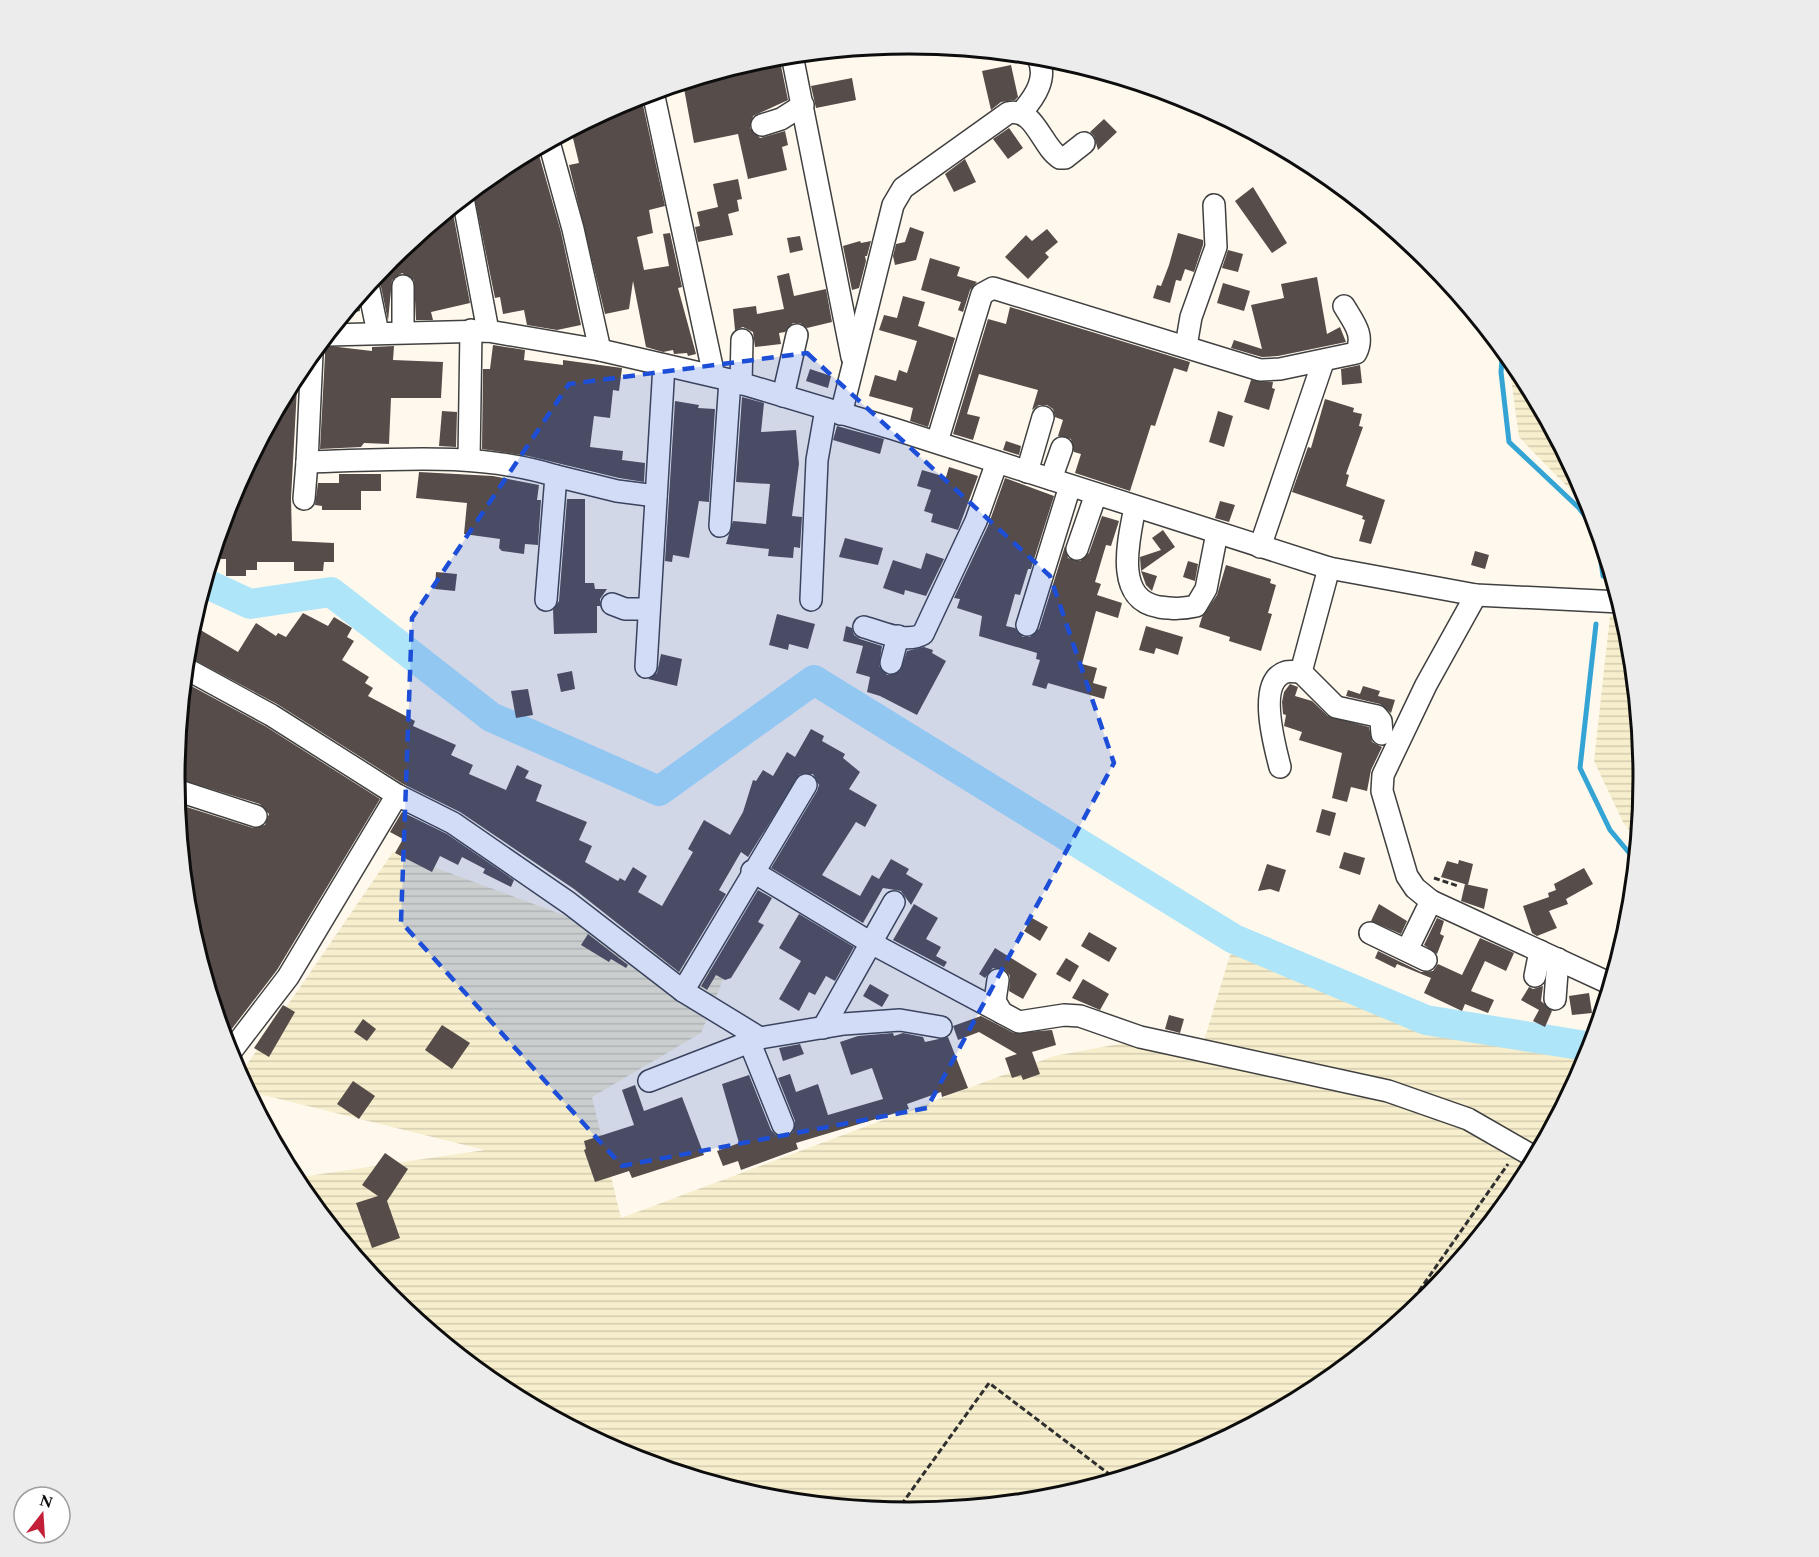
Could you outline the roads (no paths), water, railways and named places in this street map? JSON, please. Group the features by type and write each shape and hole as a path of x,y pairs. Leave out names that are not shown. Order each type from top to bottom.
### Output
{"street":[{"path":"794,64 853,364"},
{"path":"810,600 817,460 833,411 853,364 898,195 1008,113 1021,112 1035,97 1041,81 1039,66"},
{"path":"654,101 728,380"},
{"path":"762,125 781,119 803,105"},
{"path":"1021,112 1060,158 1065,158 1084,143"},
{"path":"550,149 573,229 600,350"},
{"path":"1186,346 1191,317 1216,247 1214,205"},
{"path":"465,206 480,331 469,460"},
{"path":"403,286 404,332"},
{"path":"937,442 982,294 986,290 993,288 1186,346 1239,366 1260,370 1323,362 1356,353 1362,342 1359,331 1344,306"},
{"path":"370,295 378,333"},
{"path":"338,334 480,331 600,350 728,380 937,442 1329,568 1476,595 1612,602"},
{"path":"783,396 797,336"},
{"path":"720,526 728,380 742,340"},
{"path":"1260,547 1323,362"},
{"path":"646,667 664,365"},
{"path":"304,499 311,370"},
{"path":"1027,471 1043,417"},
{"path":"1027,625 1061,483 1062,448"},
{"path":"307,462 469,460 538,470 607,489 656,496"},
{"path":"864,627 898,636 915,638 923,634 976,521 998,462"},
{"path":"546,600 556,476"},
{"path":"1077,549 1096,494"},
{"path":"1136,507 1127,569 1134,592 1148,604 1180,610 1196,606 1206,589 1217,533"},
{"path":"1301,672 1329,568"},
{"path":"1476,595 1426,685 1383,775 1382,791 1407,876 1415,888 1431,901 1605,981"},
{"path":"612,604 625,609 649,609"},
{"path":"891,663 898,636"},
{"path":"193,672 271,715 397,795 453,823 569,903 682,991 755,1041 783,1125"},
{"path":"1280,767 1269,725 1269,704 1277,678 1286,672 1301,672 1336,707 1377,716 1381,721 1382,734"},
{"path":"682,991 752,871 806,785"},
{"path":"186,793 256,816"},
{"path":"236,1045 288,978 397,795"},
{"path":"752,871 871,943 1019,1022 1064,1015 1080,1016 1140,1037 1388,1091 1468,1119 1528,1153"},
{"path":"1370,933 1416,955 1431,901"},
{"path":"823,1028 894,902"},
{"path":"1535,976 1549,955"},
{"path":"1549,955 1555,999"},
{"path":"998,980 995,1000 1002,1013"},
{"path":"649,1081 755,1041 823,1028 900,1020 941,1027"}],"waterway":[{"path":"1502,362 1509,442 1584,515"},
{"path":"1602,565 1603,576"},
{"path":"211,586 250,604 331,592 491,717 659,791 814,680 1234,939 1426,1020 1583,1046"},
{"path":"1596,624 1580,768 1610,830 1630,853"}]}
